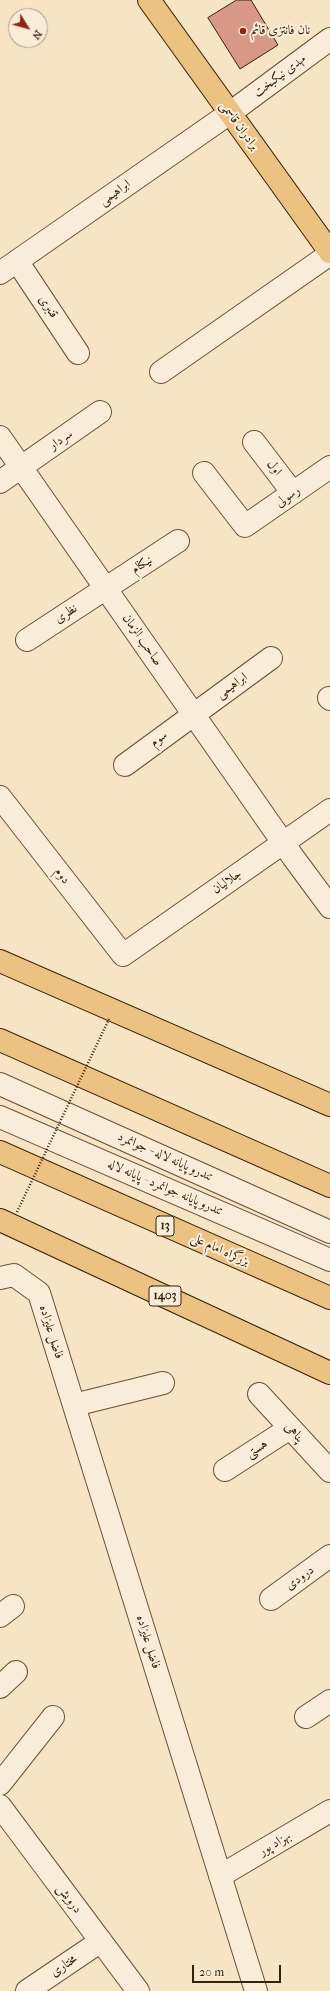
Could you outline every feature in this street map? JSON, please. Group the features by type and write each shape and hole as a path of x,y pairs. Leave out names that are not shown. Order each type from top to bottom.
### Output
{"main road":[{"name":"برادران قاسمی","path":"149,0 330,253"},
{"path":"0,961 330,1105"},
{"path":"0,1040 330,1186"},
{"name":"بزرگراه امام علی","path":"0,1152 330,1298"},
{"name":"1403","path":"9,1216 330,1373"}],"street":[{"name":"مهدی نیکبخت","path":"230,113 330,38"},
{"name":"ابراهیمی","path":"8,267 230,113"},
{"path":"161,372 330,253"},
{"name":"قنبری","path":"8,267 78,353"},
{"name":"سردار","path":"0,482 100,412"},
{"name":"صاحب الزمان","path":"0,437 330,907"},
{"name":"اول","path":"254,442 293,493"},
{"name":"رسولی","path":"204,473 245,526 330,467"},
{"name":"نیکنام","path":"106,588 178,541"},
{"name":"نظری","path":"27,640 106,588"},
{"name":"ابراهیمی","path":"194,713 271,658"},
{"name":"سوم","path":"125,765 194,713"},
{"name":"دوم","path":"0,797 123,955"},
{"name":"جلالیان","path":"123,955 330,810"},
{"name":"تندرو پایانه لاله - جوانمرد","path":"0,1084 330,1232"},
{"name":"تندرو پایانه جوانمرد - پایانه لاله","path":"0,1117 330,1260"},
{"name":"فاضل علیزاده","path":"0,1278 14,1275 39,1293 256,1991"},
{"path":"74,1405 163,1383"},
{"name":"پناهی","path":"259,1394 330,1471"},
{"name":"هستی","path":"225,1470 290,1428"},
{"name":"درودی","path":"271,1599 330,1556"},
{"path":"0,1687 16,1672"},
{"path":"306,1717 330,1701"},
{"path":"0,1784 53,1716"},
{"name":"درویش","path":"0,1806 7,1829 101,1941 138,1991"},
{"name":"بهزاد پور","path":"220,1876 330,1811"},
{"name":"مختاری","path":"27,1991 101,1941"}],"path":[{"path":"9,1216 109,1019"}],"building":[{"name":"نان فانتزی قائم","path":"237,0 251,0 278,45 240,69 208,18"}],"place":[{"name":"نان فانتزی قائم","path":"243,31"}]}
